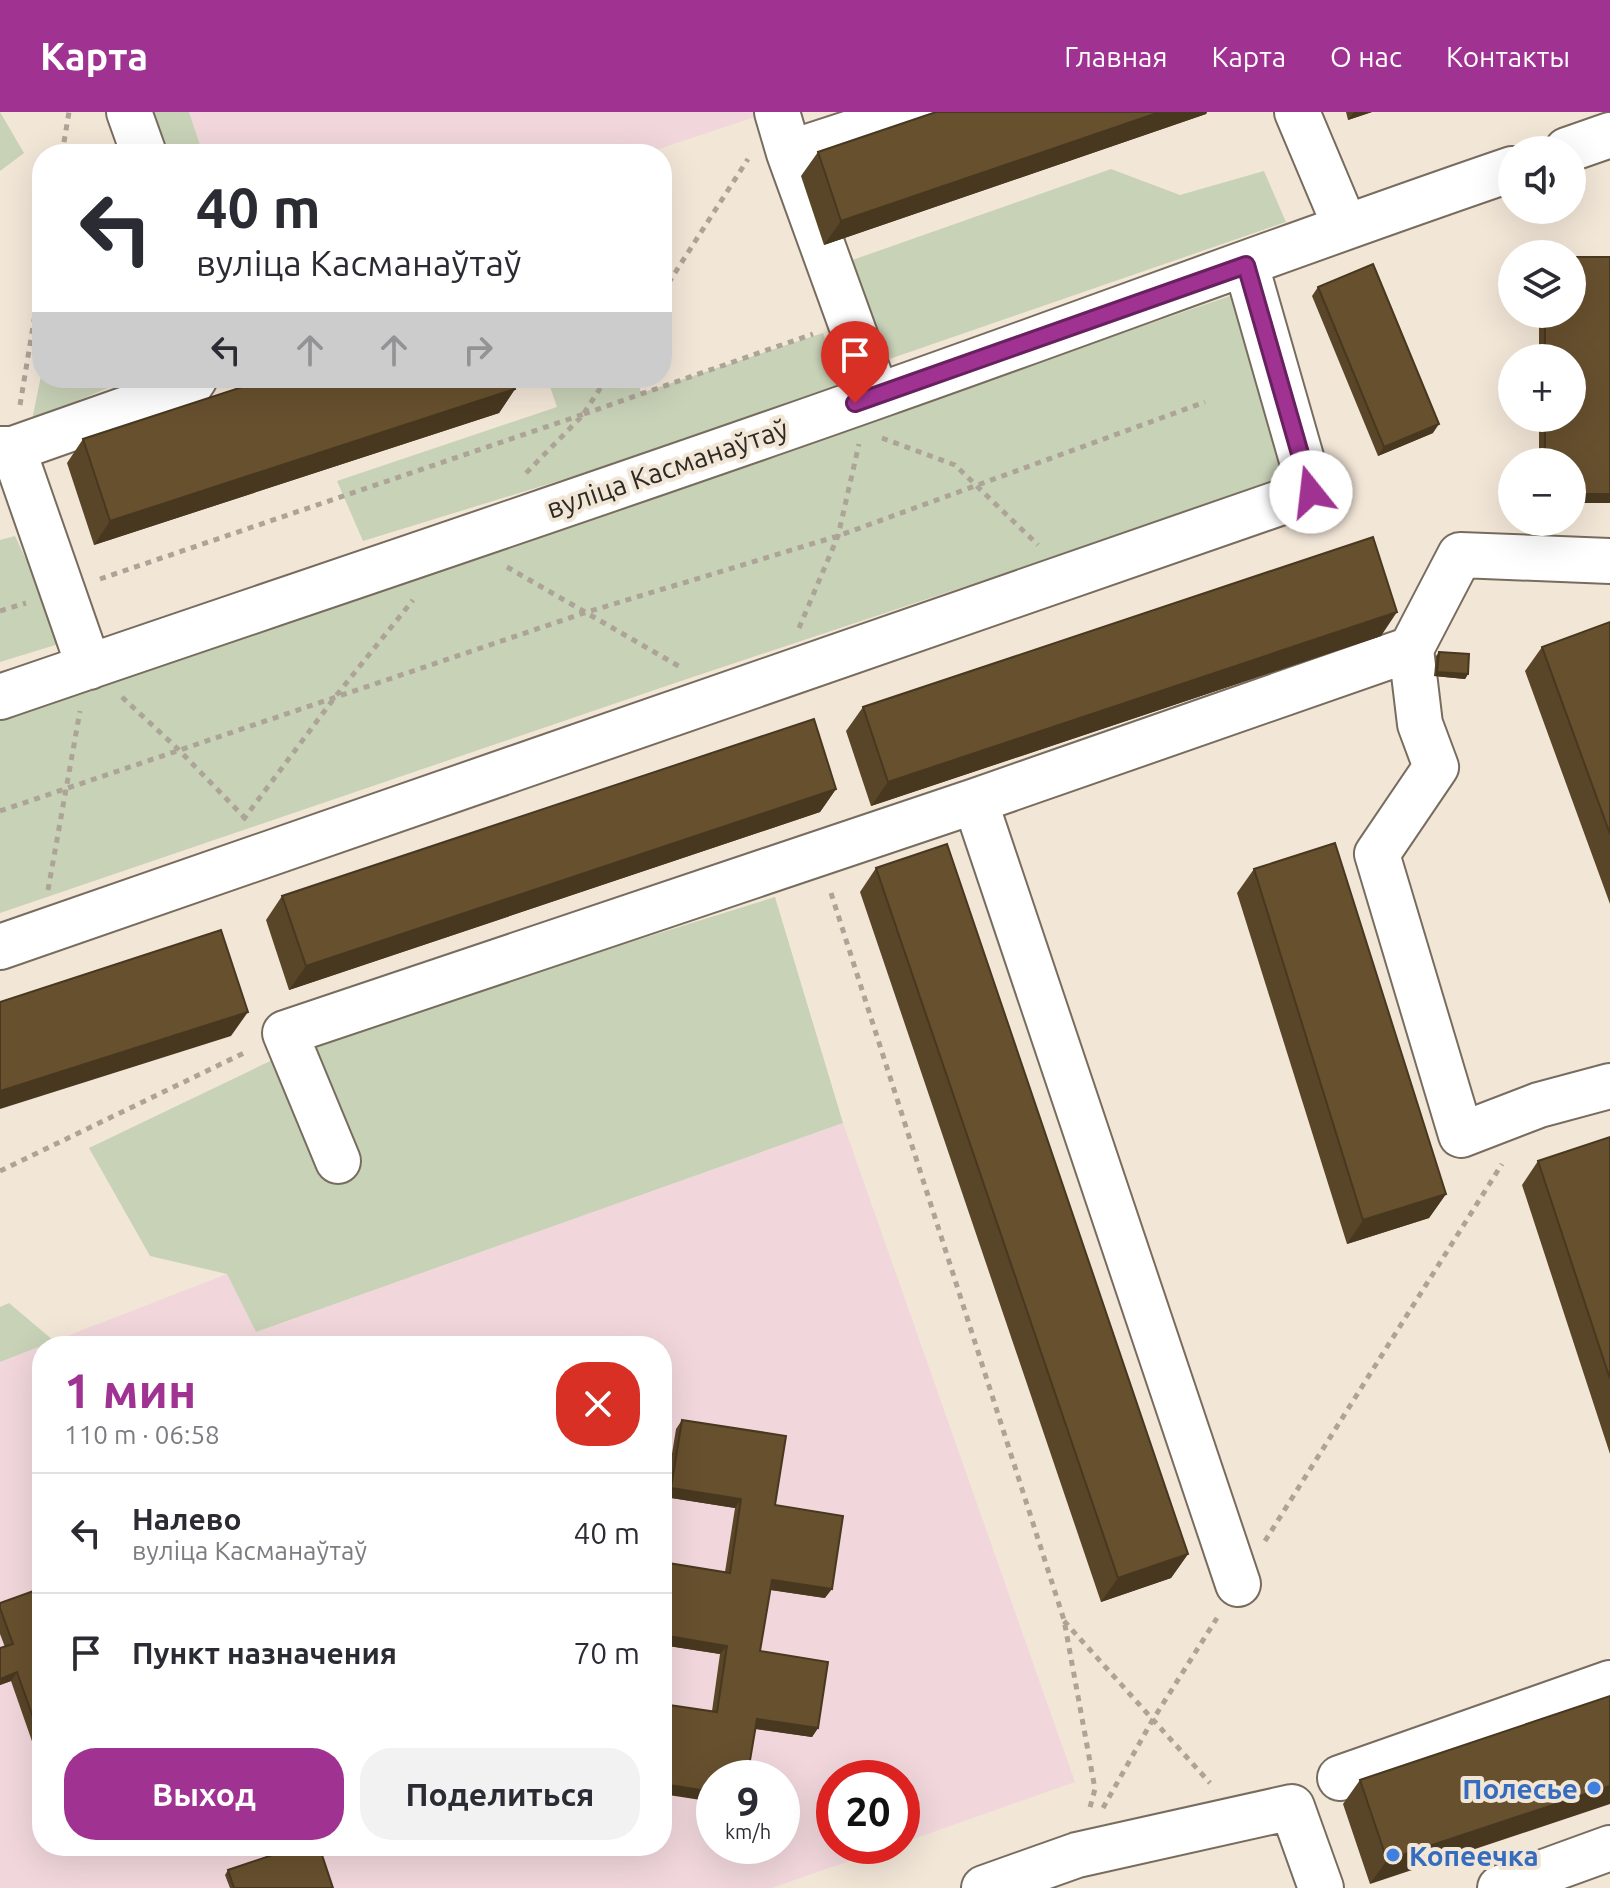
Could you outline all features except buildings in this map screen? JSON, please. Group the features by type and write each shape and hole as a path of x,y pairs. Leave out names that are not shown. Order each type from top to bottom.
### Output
{"street":[{"path":"129,112 140,144"},
{"path":"777,112 768,156 864,410"},
{"path":"768,156 915,112"},
{"path":"1297,112 1345,226"},
{"path":"1586,143 1610,135"},
{"name":"вуліца Касманаўтаў","path":"0,697 462,539 864,410 1345,226 1498,174"},
{"path":"0,947 1311,492 1246,265"},
{"path":"89,667 6,449 186,388"},
{"path":"1610,561 1460,555 1411,649 1420,724 1436,767 1377,854 1461,1135 1539,1105 1610,1086"},
{"path":"338,1161 285,1033 975,801 1411,649"},
{"path":"975,801 1238,1584"},
{"path":"1340,1778 1610,1683"},
{"path":"984,1888 1077,1855 1292,1807 1321,1888"},
{"path":"1500,1888 1610,1848"}],"path":[{"path":"64,144 69,112"},
{"path":"672,280 768,156"},
{"path":"6,449 32,321"},
{"path":"672,383 815,333"},
{"path":"601,388 584,414 658,388"},
{"path":"0,811 584,613 838,536 1205,402"},
{"path":"779,677 838,536 864,410 955,465 1072,577"},
{"path":"462,539 584,613 728,694"},
{"path":"89,667 179,750 278,850"},
{"path":"41,933 64,789 89,667"},
{"path":"818,854 1064,1620 1095,1789 1077,1855"},
{"path":"0,1171 285,1033"},
{"path":"1077,1855 1152,1721 1505,1159"},
{"path":"1064,1620 1152,1721 1243,1817"}],"shaded area":[{"path":"189,112 753,112 755,117 672,145 200,144"},
{"path":"843,1123 1075,1782 920,1837 920,1760 816,1760 816,1864 841,1864 772,1888 0,1888 0,1362 32,1350 32,1856 672,1856 672,1336 67,1336 227,1274 256,1332"}],"green space":[{"path":"0,112 24,153 0,171"},
{"path":"138,112 189,112 200,144 152,144"},
{"path":"1111,169 1180,195 1264,171 1286,222 878,363 844,263"},
{"path":"1230,296 1284,480 0,913 0,719"},
{"path":"823,333 844,393 363,541 337,481 557,407 550,388 640,388 641,393 656,388 672,388 672,383"},
{"path":"39,388 108,388 32,420"},
{"path":"15,536 65,642 0,662 0,540"},
{"path":"775,897 843,1123 256,1332 227,1274 150,1256 89,1148 310,1042"},
{"path":"9,1303 48,1336 32,1336 32,1350 0,1362 0,1307"}],"place":[{"name":"Полесье","path":"1594,1788"},
{"name":"Копеечка","path":"1393,1855"}],"route":[{"path":"855,403 1246,265 1311,492"}]}
